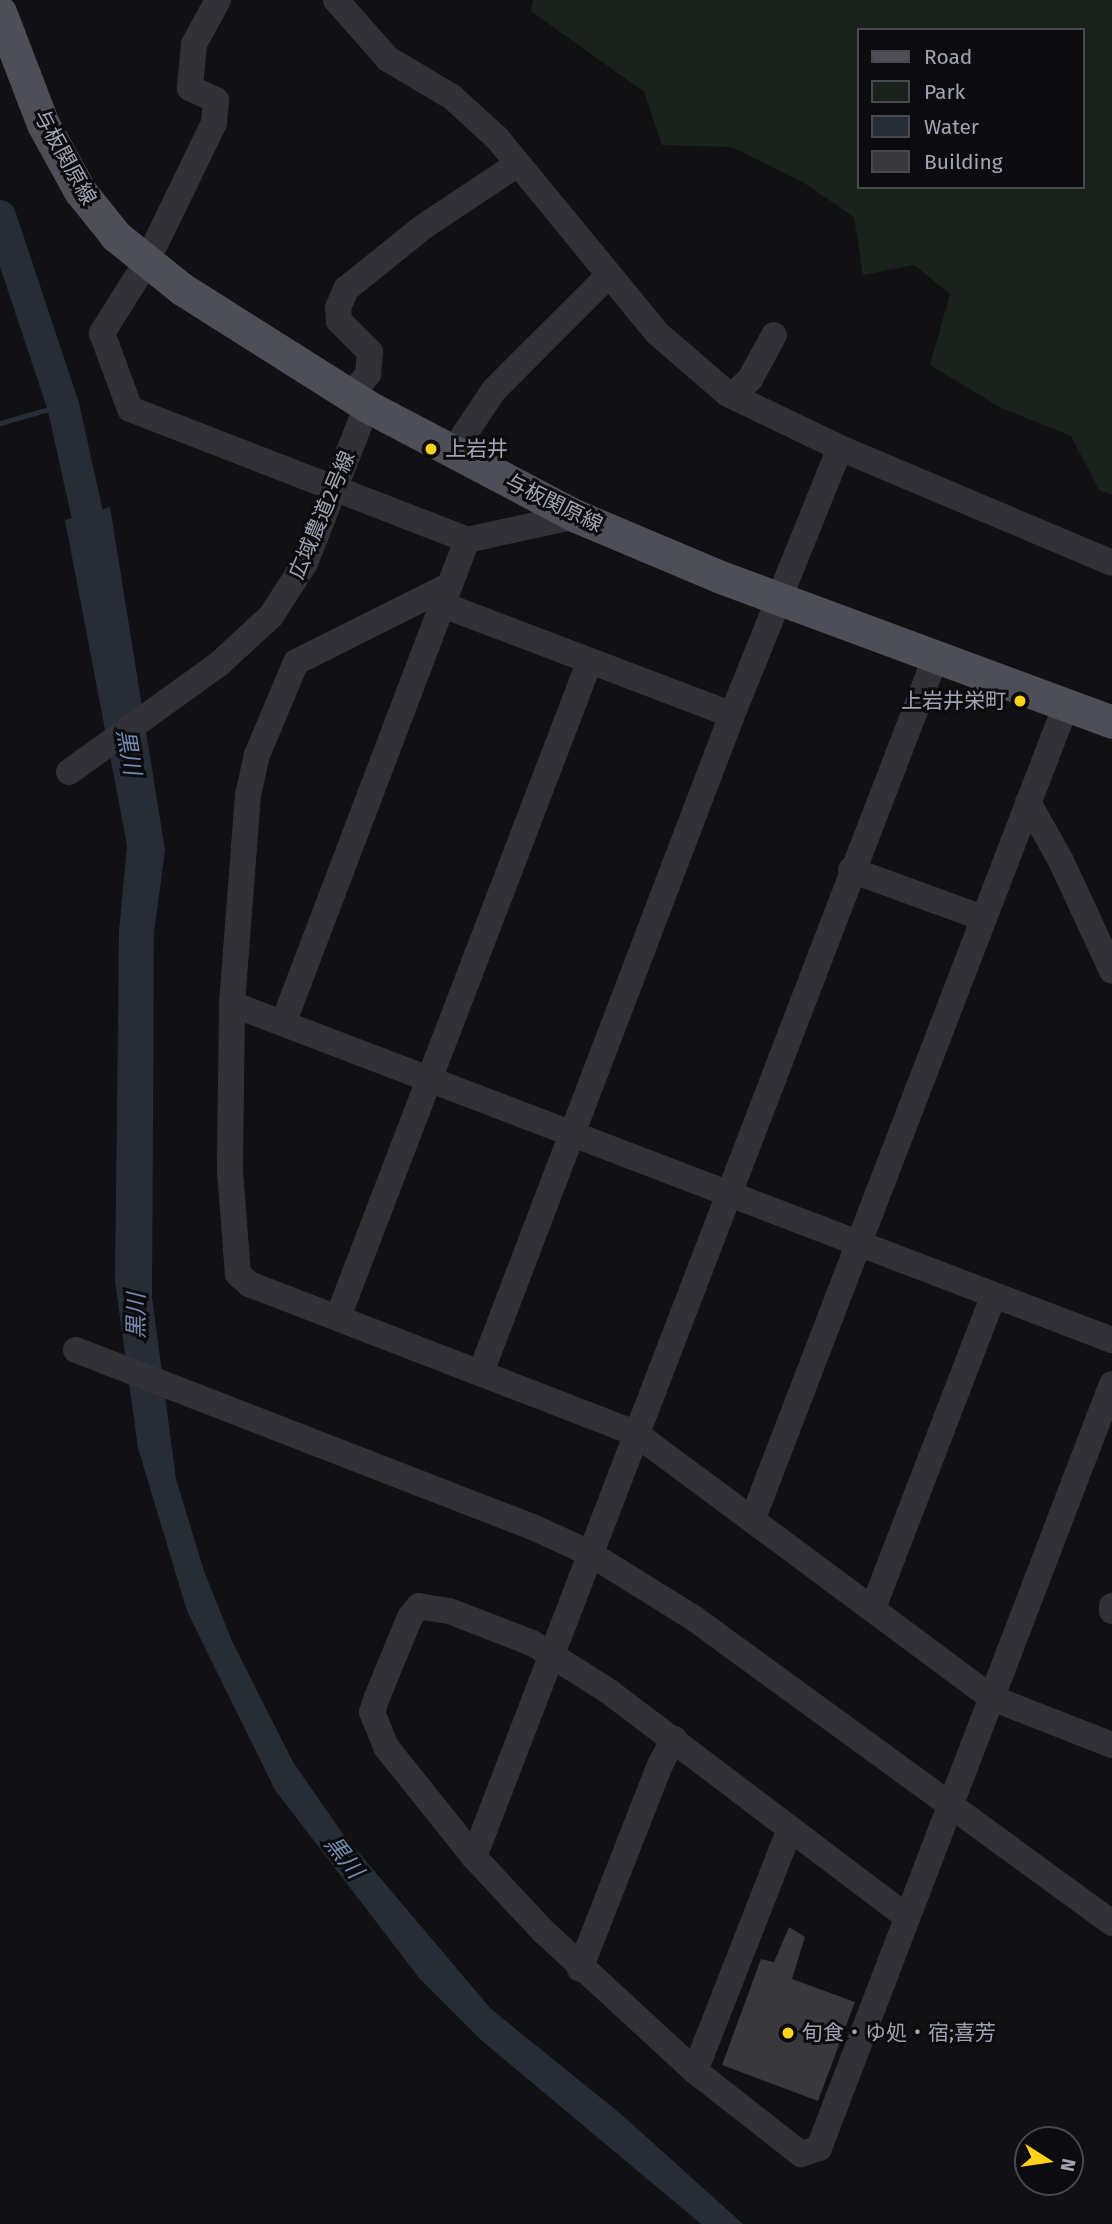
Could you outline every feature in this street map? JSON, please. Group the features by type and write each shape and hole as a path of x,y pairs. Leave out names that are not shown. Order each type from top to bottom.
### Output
{"main road":[{"name":"与板関原線","path":"0,12 62,160 99,216 146,262 360,400 452,453 576,516 777,599 1112,722"}],"street":[{"path":"218,0 194,44 190,88 216,100 214,122 146,262 102,333 130,409 467,540 576,516"},
{"path":"337,0 388,59 467,109 518,164 607,277 657,333 732,396 839,448 1112,563"},
{"name":"広域農道2号線","path":"69,772 191,680 229,656 271,616 306,563 334,490 368,374 370,352 339,321 338,308 346,289 423,227 518,164"},
{"path":"452,453 494,390 607,277"},
{"path":"732,396 750,379 775,335"},
{"path":"481,1372 732,715 839,448"},
{"path":"284,1021 467,540"},
{"path":"732,715 589,663 447,595 314,652 296,663 257,755 248,795 232,1004 230,1171 238,1273 249,1284 635,1433 992,1698 1112,1745"},
{"path":"474,1857 851,870 936,656"},
{"path":"338,1317 589,663"},
{"path":"753,1518 1066,705"},
{"path":"1028,802 1061,861 1112,971"},
{"path":"851,870 983,918"},
{"path":"232,1004 284,1021 993,1297 1112,1340"},
{"path":"873,1608 993,1297"},
{"path":"76,1350 589,1553 695,1619 950,1808 1112,1923"},
{"path":"907,1917 674,1739 551,1654 449,1611 419,1606 410,1617 377,1697 373,1712 386,1746 474,1857 580,1969 695,2071 801,2154 819,2148 1112,1384"},
{"path":"580,1969 659,1767 674,1739"},
{"path":"695,2071 790,1829"}],"green space":[{"path":"533,0 1112,0 1112,495 1099,490 1071,436 1001,408 930,365 950,294 914,265 863,275 854,217 801,181 731,147 662,145 644,92 531,11"}],"water":[{"path":"110,507 165,850 154,933 152,1297 176,1479 204,1571 232,1641 293,1762 343,1834 491,2009 622,2115 743,2224 701,2224 481,2040 420,1979 275,1790 187,1611 138,1448 115,1281 119,931 127,845 65,520"}],"building":[{"name":"旬食・ゆ処・宿;喜芳","path":"789,1927 805,1937 792,1979 855,2002 818,2101 722,2065 761,1959 774,1962"}],"waterway":[{"name":"黒川","path":"0,216 63,405 96,554"},
{"path":"0,423 63,405"}],"place":[{"name":"上岩井","path":"431,449"},
{"name":"上岩井栄町","path":"1020,701"},
{"name":"旬食・ゆ処・宿;喜芳","path":"788,2033"}]}
